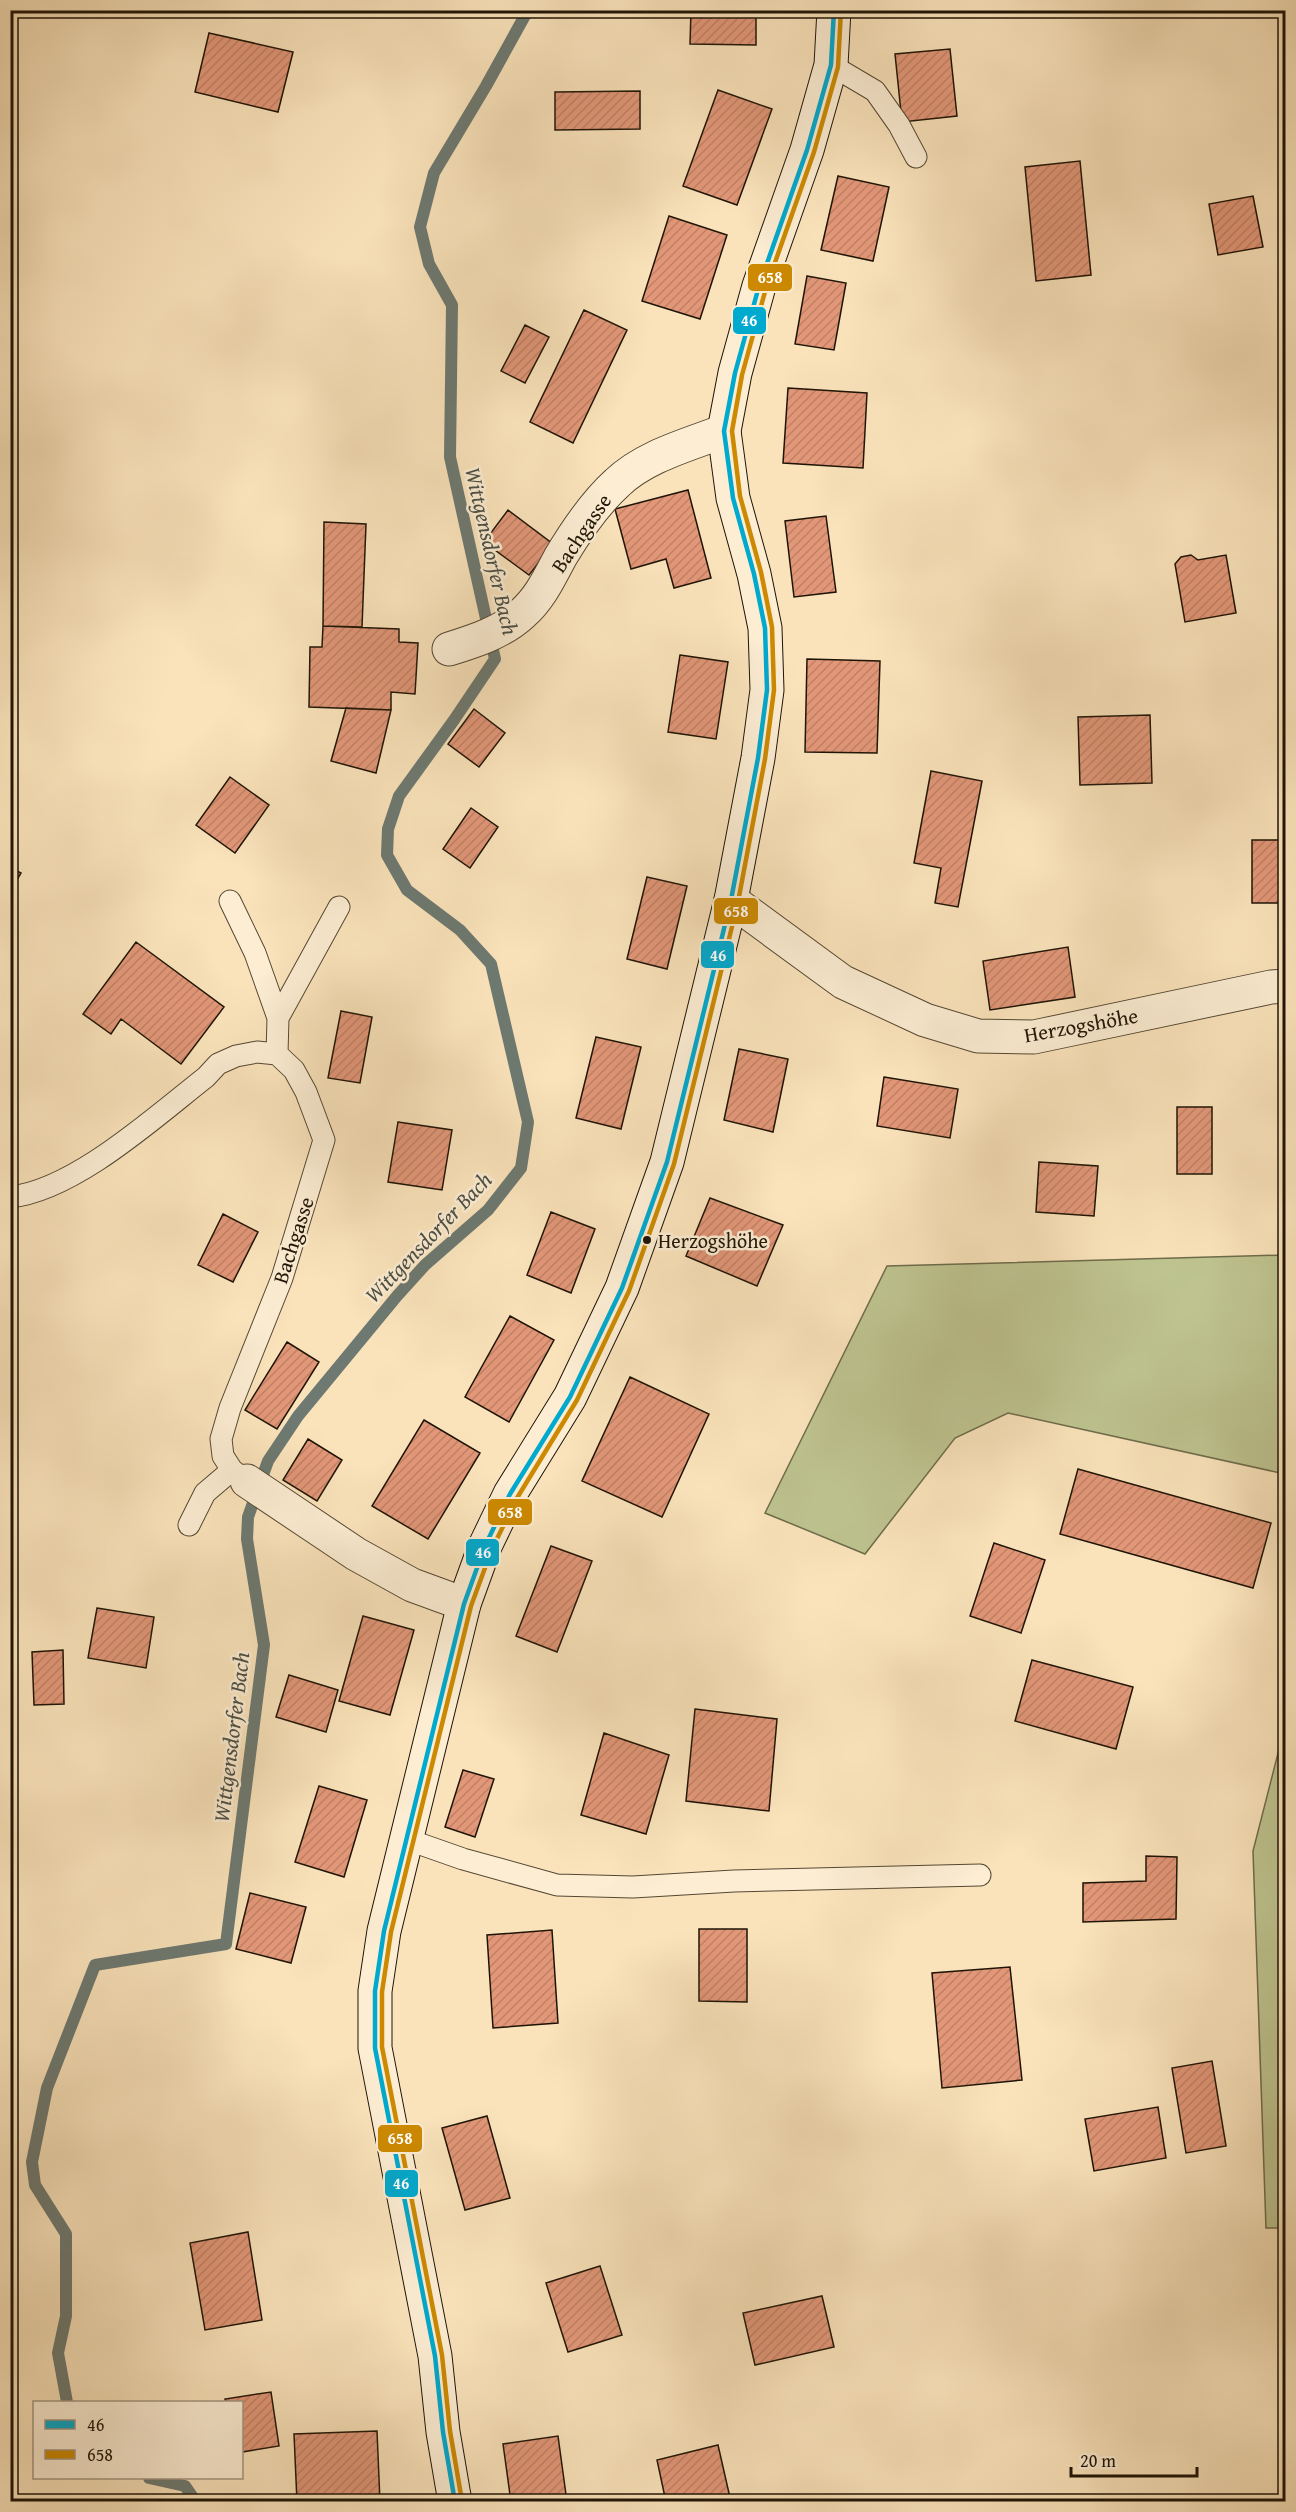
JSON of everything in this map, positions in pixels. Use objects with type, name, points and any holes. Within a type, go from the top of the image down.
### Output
[{"type":"street","points":[[455,2502],[443,2432],[435,2356],[375,2048],[375,1991],[381,1951],[464,1604],[485,1546],[510,1494],[570,1397],[622,1287],[667,1162],[731,900],[758,758],[767,690],[765,628],[754,574],[733,498],[724,431],[735,373],[759,286],[807,150],[831,65],[834,10]]},
{"type":"street","name":"Bachgasse","points":[[463,645],[506,626],[524,613],[545,588],[562,555],[587,517],[617,482],[654,458],[724,431]]},
{"type":"street","name":"Herzogshöhe","points":[[731,900],[843,982],[926,1020],[978,1036],[1034,1036],[1271,987],[1286,986]]},
{"type":"street","points":[[248,1481],[366,1559],[412,1585],[464,1604]]},
{"type":"lane","points":[[831,65],[875,91],[899,125],[916,157]]},
{"type":"lane","points":[[10,1197],[28,1196],[96,1162],[206,1077],[218,1064],[236,1056],[257,1052],[277,1054],[278,1018],[255,953],[230,901]]},
{"type":"lane","points":[[278,1018],[339,907]]},
{"type":"lane","name":"Bachgasse","points":[[248,1481],[223,1456],[221,1439],[230,1408],[282,1278],[324,1140],[306,1092],[294,1070],[277,1054]]},
{"type":"lane","points":[[189,1525],[205,1493],[248,1481]]},
{"type":"lane","points":[[406,1839],[463,1859],[557,1885],[633,1887],[734,1881],[980,1875]]},
{"type":"green space","points":[[1285,1255],[1285,1474],[1008,1413],[955,1438],[865,1554],[765,1513],[887,1266]]},
{"type":"green space","points":[[1285,1726],[1286,2228],[1266,2228],[1253,1851]]},
{"type":"building","points":[[691,10],[756,10],[756,45],[690,44]]},
{"type":"building","points":[[209,33],[293,52],[278,112],[195,92]]},
{"type":"building","points":[[950,49],[957,116],[902,122],[895,54]]},
{"type":"building","points":[[718,90],[772,109],[737,205],[683,186]]},
{"type":"building","points":[[640,91],[640,129],[555,130],[555,92]]},
{"type":"building","points":[[1080,161],[1091,275],[1036,281],[1025,167]]},
{"type":"building","points":[[838,176],[889,187],[873,261],[821,250]]},
{"type":"building","points":[[1253,196],[1263,247],[1218,255],[1209,204]]},
{"type":"building","points":[[669,216],[727,235],[700,319],[642,301]]},
{"type":"building","points":[[807,276],[846,283],[834,350],[795,344]]},
{"type":"building","points":[[584,310],[627,330],[573,443],[530,422]]},
{"type":"building","points":[[525,325],[549,337],[525,383],[501,371]]},
{"type":"building","points":[[788,388],[867,393],[863,468],[783,463]]},
{"type":"building","points":[[688,490],[711,578],[674,588],[666,559],[631,569],[615,509]]},
{"type":"building","points":[[508,510],[553,544],[529,575],[484,542]]},
{"type":"building","points":[[826,516],[836,592],[794,597],[785,521]]},
{"type":"building","points":[[324,522],[366,524],[362,627],[323,626]]},
{"type":"building","points":[[1191,555],[1198,560],[1226,555],[1236,613],[1185,622],[1175,564],[1181,557]]},
{"type":"building","points":[[323,626],[399,629],[399,642],[418,643],[415,694],[391,692],[391,710],[309,707],[310,647],[322,647]]},
{"type":"building","points":[[680,655],[728,662],[716,739],[668,732]]},
{"type":"building","points":[[807,659],[880,661],[877,753],[805,752]]},
{"type":"building","points":[[346,708],[391,710],[376,773],[331,761]]},
{"type":"building","points":[[474,709],[505,733],[479,767],[448,744]]},
{"type":"building","points":[[1150,715],[1152,783],[1080,785],[1078,717]]},
{"type":"building","points":[[931,771],[982,781],[958,907],[935,903],[941,868],[914,863]]},
{"type":"building","points":[[230,777],[269,805],[235,853],[196,825]]},
{"type":"building","points":[[471,808],[498,827],[470,868],[443,849]]},
{"type":"building","points":[[1252,840],[1286,840],[1286,903],[1252,903]]},
{"type":"building","points":[[10,867],[21,873],[10,892]]},
{"type":"building","points":[[647,877],[687,886],[667,969],[627,959]]},
{"type":"building","points":[[136,942],[224,1007],[181,1064],[121,1019],[111,1034],[83,1014]]},
{"type":"building","points":[[1068,947],[1075,997],[990,1010],[983,961]]},
{"type":"building","points":[[341,1011],[372,1017],[360,1083],[328,1078]]},
{"type":"building","points":[[596,1037],[641,1047],[621,1129],[576,1118]]},
{"type":"building","points":[[739,1049],[788,1059],[773,1132],[724,1120]]},
{"type":"building","points":[[884,1077],[958,1089],[950,1138],[877,1126]]},
{"type":"building","points":[[1177,1107],[1212,1107],[1212,1174],[1177,1174]]},
{"type":"building","points":[[398,1122],[452,1130],[442,1190],[388,1182]]},
{"type":"building","points":[[1039,1162],[1098,1166],[1094,1216],[1036,1212]]},
{"type":"building","points":[[710,1198],[783,1225],[757,1286],[686,1256]]},
{"type":"building","points":[[551,1212],[595,1229],[571,1293],[527,1275]]},
{"type":"building","points":[[223,1214],[258,1232],[233,1282],[198,1265]]},
{"type":"building","points":[[510,1316],[554,1340],[509,1422],[465,1397]]},
{"type":"building","points":[[287,1342],[319,1362],[277,1429],[245,1410]]},
{"type":"building","points":[[630,1377],[709,1414],[662,1517],[582,1481]]},
{"type":"building","points":[[424,1420],[480,1453],[428,1539],[372,1506]]},
{"type":"building","points":[[308,1439],[342,1460],[317,1501],[283,1480]]},
{"type":"building","points":[[1078,1469],[1271,1523],[1253,1588],[1060,1534]]},
{"type":"building","points":[[994,1543],[1045,1560],[1021,1633],[970,1616]]},
{"type":"building","points":[[551,1546],[592,1561],[557,1652],[516,1636]]},
{"type":"building","points":[[97,1608],[154,1617],[146,1668],[88,1658]]},
{"type":"building","points":[[363,1616],[414,1630],[390,1715],[339,1701]]},
{"type":"building","points":[[63,1650],[64,1704],[34,1705],[32,1652]]},
{"type":"building","points":[[1032,1660],[1133,1687],[1116,1749],[1015,1721]]},
{"type":"building","points":[[289,1675],[338,1690],[326,1732],[276,1717]]},
{"type":"building","points":[[695,1709],[777,1719],[769,1811],[686,1801]]},
{"type":"building","points":[[604,1733],[669,1755],[646,1834],[581,1815]]},
{"type":"building","points":[[463,1770],[494,1779],[475,1837],[445,1827]]},
{"type":"building","points":[[319,1786],[367,1800],[344,1877],[295,1862]]},
{"type":"building","points":[[1146,1856],[1177,1857],[1176,1919],[1083,1922],[1083,1883],[1146,1881]]},
{"type":"building","points":[[250,1893],[306,1907],[291,1963],[236,1949]]},
{"type":"building","points":[[699,1929],[747,1929],[747,2002],[699,2001]]},
{"type":"building","points":[[552,1930],[558,2023],[493,2028],[487,1935]]},
{"type":"building","points":[[1010,1967],[1022,2080],[942,2088],[932,1973]]},
{"type":"building","points":[[1212,2061],[1226,2146],[1186,2153],[1172,2068]]},
{"type":"building","points":[[1158,2107],[1166,2158],[1094,2171],[1085,2119]]},
{"type":"building","points":[[487,2116],[510,2198],[465,2210],[442,2128]]},
{"type":"building","points":[[248,2232],[262,2320],[205,2330],[190,2243]]},
{"type":"building","points":[[600,2266],[622,2335],[568,2352],[546,2283]]},
{"type":"building","points":[[822,2296],[834,2347],[755,2365],[743,2313]]},
{"type":"building","points":[[271,2392],[279,2446],[243,2452],[243,2401],[226,2401],[225,2399]]},
{"type":"building","points":[[377,2431],[380,2502],[297,2502],[294,2434]]},
{"type":"building","points":[[558,2436],[567,2502],[511,2502],[503,2444]]},
{"type":"building","points":[[718,2445],[731,2502],[666,2502],[657,2460]]},
{"type":"waterway","name":"Wittgensdorfer Bach","points":[[67,2401],[58,2353],[66,2316],[66,2234],[35,2185],[32,2162],[47,2088],[95,1965],[226,1944],[264,1645],[247,1539],[248,1517],[268,1461],[298,1416],[397,1296],[425,1265],[488,1210],[521,1168],[528,1122],[491,964],[460,930],[407,890],[387,855],[388,829],[399,796],[495,659],[450,457],[452,305],[429,264],[420,227],[434,173],[528,10]]},
{"type":"waterway","name":"Wittgensdorfer Bach","points":[[154,2479],[185,2486],[196,2502]]},
{"type":"transit line","name":"46","points":[[455,2502],[443,2432],[435,2356],[375,2048],[375,1991],[384,1931],[464,1604],[485,1546],[510,1494],[570,1397],[622,1288],[667,1162],[731,900],[758,758],[767,690],[765,628],[754,574],[733,498],[724,431],[735,373],[759,286],[807,150],[831,65],[834,10]]},
{"type":"transit line","name":"658","points":[[462,2501],[450,2431],[442,2355],[382,2047],[382,1992],[391,1932],[471,1606],[492,1549],[517,1498],[577,1400],[629,1291],[674,1164],[738,902],[765,759],[774,690],[772,627],[761,572],[740,496],[732,431],[742,375],[766,288],[814,152],[838,67],[841,10]]},
{"type":"place","name":"Herzogshöhe","points":[[647,1240]]}]
